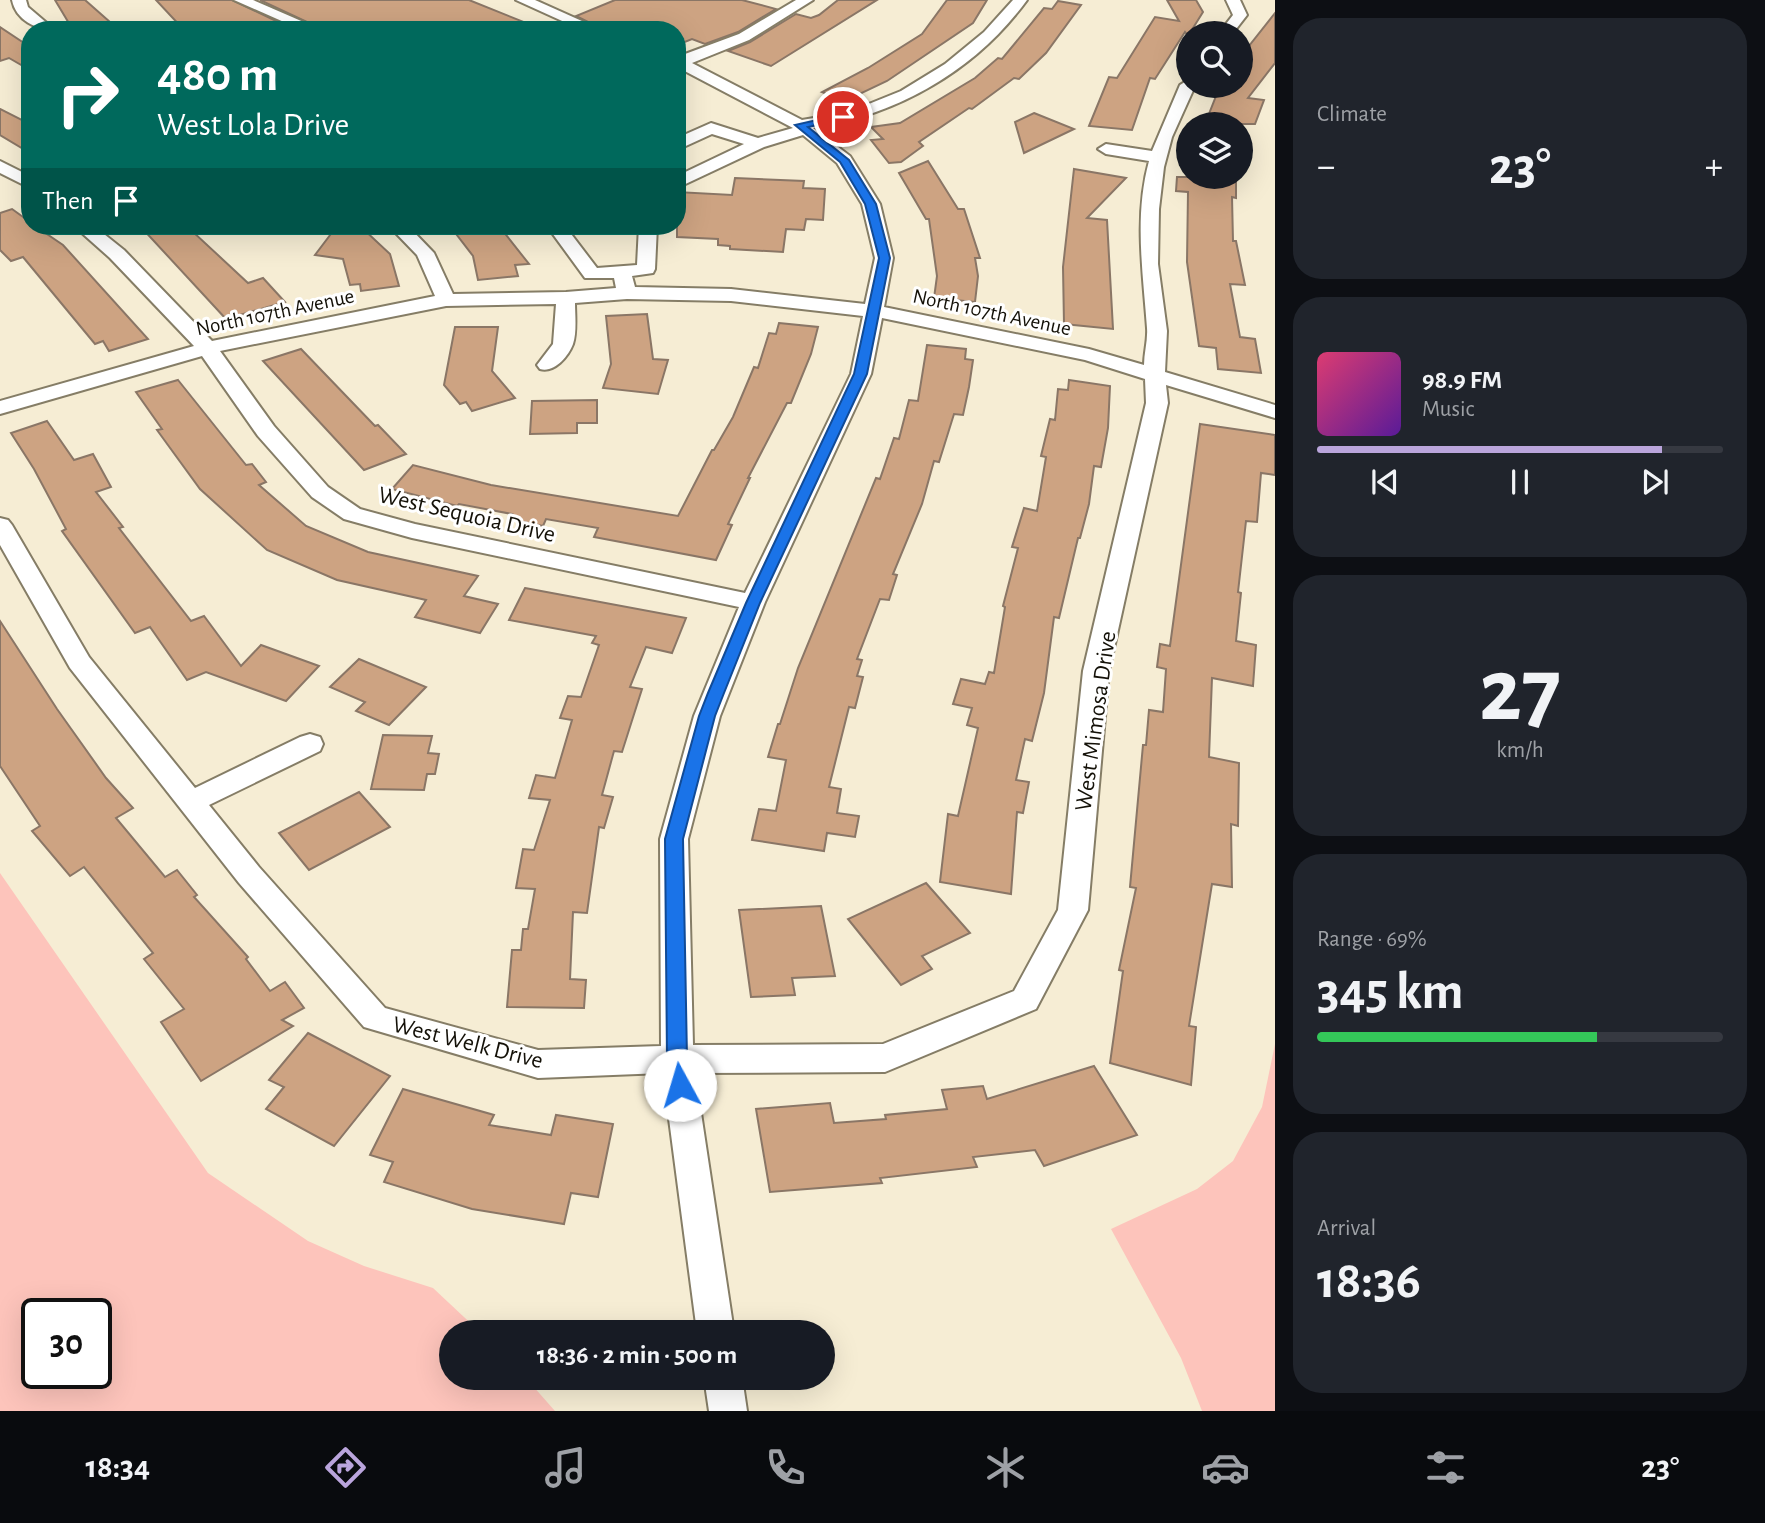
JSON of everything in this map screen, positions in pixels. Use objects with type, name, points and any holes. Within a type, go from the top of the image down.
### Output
[{"type":"street","points":[[19,0],[21,9],[36,21]]},
{"type":"street","points":[[241,0],[292,21]]},
{"type":"street","points":[[523,0],[573,21]]},
{"type":"street","points":[[686,59],[744,37],[806,0]]},
{"type":"street","points":[[686,179],[758,143],[803,127],[864,113],[905,94],[963,59],[1005,21],[1020,0]]},
{"type":"street","points":[[1233,0],[1240,15],[1235,21]]},
{"type":"street","points":[[548,11],[568,4]]},
{"type":"street","points":[[686,66],[803,127],[844,160],[871,204],[884,258],[861,374],[753,603],[707,716],[674,839],[677,1059],[714,1320]]},
{"type":"street","name":"West Mimosa Drive","points":[[677,1059],[885,1058],[1025,1000],[1073,910],[1097,671],[1154,423],[1158,388],[1155,375],[1157,331],[1149,236],[1151,193],[1158,157],[1182,98]]},
{"type":"street","points":[[686,140],[711,128],[758,143]]},
{"type":"street","points":[[1106,149],[1158,157]]},
{"type":"street","points":[[0,166],[21,178]]},
{"type":"street","name":"West Sequoia Drive","points":[[94,235],[117,254],[207,348],[266,431],[320,492],[352,514],[412,531],[753,603]]},
{"type":"street","points":[[407,235],[425,253],[446,300]]},
{"type":"street","points":[[563,235],[592,274],[646,269],[648,235]]},
{"type":"street","points":[[622,272],[627,293]]},
{"type":"street","name":"North 107th Avenue","points":[[0,408],[207,348],[446,300],[566,298],[627,293],[732,295],[874,311],[1089,355],[1275,412]]},
{"type":"street","points":[[547,365],[563,344],[566,298]]},
{"type":"street","name":"West Welk Drive","points":[[0,525],[79,662],[249,875],[375,1017],[538,1064],[677,1059]]},
{"type":"street","points":[[191,802],[310,744]]},
{"type":"street","points":[[725,1390],[728,1411]]},
{"type":"shaded area","points":[[0,873],[208,1173],[308,1241],[364,1266],[433,1288],[467,1320],[439,1320],[439,1390],[536,1390],[555,1411],[0,1411]]},
{"type":"shaded area","points":[[1275,1044],[1275,1411],[1202,1411],[1181,1358],[1111,1229],[1197,1189],[1233,1161],[1262,1107]]},
{"type":"building","points":[[55,0],[85,0],[109,21],[68,21]]},
{"type":"building","points":[[156,0],[232,0],[276,21],[176,21]]},
{"type":"building","points":[[260,0],[469,0],[521,21],[305,21]]},
{"type":"building","points":[[615,0],[742,0],[776,9],[738,32],[705,44],[692,39],[686,41],[686,21],[586,21],[576,16]]},
{"type":"building","points":[[838,0],[877,0],[771,66],[728,51],[750,42],[796,14],[811,18],[819,15]]},
{"type":"building","points":[[947,0],[987,0],[973,23],[887,81],[845,101],[822,92],[868,68],[922,34]]},
{"type":"building","points":[[1167,0],[1196,0],[1203,12],[1197,21],[1179,21]]},
{"type":"building","points":[[1058,1],[1081,5],[1046,53],[1019,79],[1014,78],[972,109],[969,108],[919,142],[923,146],[901,162],[889,163],[871,140],[883,139],[871,127],[900,123],[975,78],[998,58],[1002,59],[1044,8],[1052,9]]},
{"type":"building","points":[[1275,13],[1275,63],[1253,92],[1253,41]]},
{"type":"building","points":[[1155,17],[1179,21],[1176,21],[1176,46],[1155,79],[1150,78],[1132,130],[1089,126],[1109,77],[1117,78]]},
{"type":"building","points":[[0,27],[21,41],[21,65],[9,58],[0,61]]},
{"type":"building","points":[[1215,98],[1264,100],[1255,124],[1253,112],[1210,112]]},
{"type":"building","points":[[0,109],[21,120],[21,148],[0,135]]},
{"type":"building","points":[[1034,113],[1074,129],[1024,153],[1015,122]]},
{"type":"building","points":[[928,161],[958,209],[964,209],[980,258],[975,258],[978,276],[975,302],[934,298],[937,276],[929,219],[926,219],[899,173]]},
{"type":"building","points":[[1074,169],[1126,178],[1087,218],[1107,220],[1113,329],[1064,324],[1063,267]]},
{"type":"building","points":[[735,178],[804,181],[803,188],[825,189],[823,220],[806,219],[804,230],[786,229],[783,252],[730,249],[730,246],[718,245],[718,239],[677,237],[686,235],[686,192],[732,195]]},
{"type":"building","points":[[1236,189],[1236,198],[1232,197],[1233,241],[1236,241],[1245,285],[1230,284],[1240,337],[1255,339],[1261,373],[1218,369],[1216,348],[1199,346],[1187,262],[1188,192],[1176,191]]},
{"type":"building","points":[[12,209],[21,216],[21,235],[48,235],[63,245],[148,339],[109,351],[103,341],[95,344],[23,257],[11,261],[0,250],[0,213]]},
{"type":"building","points":[[148,235],[196,235],[248,283],[263,278],[285,302],[226,319]]},
{"type":"building","points":[[330,235],[370,235],[390,254],[399,286],[361,291],[360,284],[350,285],[343,259],[315,255]]},
{"type":"building","points":[[457,235],[506,235],[529,264],[515,265],[518,276],[478,280],[473,256]]},
{"type":"building","points":[[647,314],[653,359],[668,360],[658,394],[603,388],[611,364],[606,316]]},
{"type":"building","points":[[779,323],[818,327],[811,354],[791,403],[787,403],[748,478],[728,524],[732,525],[716,560],[594,537],[598,528],[546,519],[543,526],[509,519],[512,514],[459,504],[457,506],[392,489],[413,465],[491,485],[678,516],[712,450],[733,417],[754,367],[758,368],[769,333],[776,334]]},
{"type":"building","points":[[455,327],[498,327],[492,371],[515,398],[472,411],[466,402],[460,404],[444,385]]},
{"type":"building","points":[[927,345],[966,349],[965,359],[973,360],[963,415],[954,414],[939,462],[934,461],[922,504],[893,574],[897,575],[889,600],[880,599],[857,659],[862,660],[857,676],[863,677],[855,708],[849,707],[829,787],[841,789],[837,813],[859,816],[855,837],[827,833],[824,851],[752,840],[759,809],[776,811],[786,760],[768,757],[778,724],[798,668],[876,478],[880,479],[894,438],[899,439],[909,400],[918,401]]},
{"type":"building","points":[[301,349],[375,426],[378,425],[406,454],[364,470],[263,361]]},
{"type":"building","points":[[178,380],[246,465],[252,464],[266,482],[259,485],[306,526],[368,552],[478,576],[464,596],[498,604],[480,633],[415,617],[426,600],[337,580],[267,550],[200,489],[157,430],[162,429],[136,392]]},
{"type":"building","points":[[1069,380],[1110,386],[1108,428],[1101,467],[1094,466],[1089,504],[1059,618],[1054,617],[1044,693],[1032,741],[1025,739],[1016,780],[1029,782],[1023,813],[1017,812],[1011,894],[940,882],[948,814],[958,816],[978,728],[967,725],[972,708],[953,704],[961,679],[985,684],[989,672],[994,673],[1005,607],[1003,606],[1018,548],[1012,547],[1024,508],[1037,511],[1046,457],[1041,456],[1050,419],[1055,420],[1058,389],[1068,390]]},
{"type":"building","points":[[597,400],[597,423],[577,423],[577,433],[530,434],[532,401]]},
{"type":"building","points":[[47,421],[74,460],[93,454],[111,487],[96,492],[123,527],[119,528],[191,621],[204,616],[241,666],[261,645],[319,666],[286,701],[206,672],[187,680],[150,627],[135,633],[62,531],[66,529],[11,433]]},
{"type":"building","points":[[1200,424],[1275,435],[1275,475],[1261,473],[1257,522],[1246,521],[1238,592],[1241,593],[1236,641],[1256,645],[1253,686],[1212,678],[1209,757],[1239,763],[1238,826],[1231,824],[1232,887],[1212,884],[1189,1026],[1196,1027],[1191,1085],[1110,1063],[1123,971],[1119,970],[1136,888],[1130,887],[1143,745],[1146,745],[1149,710],[1163,712],[1166,669],[1157,667],[1160,644],[1170,646]]},
{"type":"building","points":[[525,588],[686,618],[672,653],[646,647],[630,687],[642,689],[622,752],[614,751],[602,795],[613,797],[604,828],[599,827],[587,913],[573,912],[570,979],[586,980],[584,1008],[507,1007],[512,950],[521,950],[523,929],[528,929],[535,889],[516,888],[523,849],[534,850],[550,800],[529,798],[536,775],[555,778],[572,720],[560,718],[568,696],[581,697],[599,645],[592,643],[596,636],[509,620]]},
{"type":"building","points":[[0,621],[106,778],[133,808],[116,818],[165,877],[177,870],[197,895],[194,897],[248,957],[246,959],[270,991],[285,982],[304,1008],[282,1020],[293,1026],[201,1081],[161,1022],[184,1009],[144,959],[153,953],[84,867],[70,876],[32,831],[40,826],[0,766]]},
{"type":"building","points":[[359,659],[426,687],[389,725],[356,711],[365,702],[330,687]]},
{"type":"building","points":[[383,735],[432,736],[428,753],[439,754],[435,774],[427,774],[424,790],[371,789]]},
{"type":"building","points":[[359,792],[390,827],[309,870],[279,833]]},
{"type":"building","points":[[926,883],[970,933],[922,956],[932,969],[901,985],[848,919]]},
{"type":"building","points":[[821,906],[835,976],[792,978],[795,995],[751,997],[739,910]]},
{"type":"building","points":[[308,1033],[390,1076],[334,1146],[266,1109],[284,1087],[269,1080]]},
{"type":"building","points":[[1094,1066],[1137,1135],[1044,1166],[1035,1150],[973,1157],[977,1167],[880,1178],[882,1183],[770,1192],[756,1109],[830,1103],[834,1123],[886,1119],[885,1115],[947,1109],[942,1090],[983,1086],[987,1099]]},
{"type":"building","points":[[403,1089],[494,1115],[489,1125],[551,1135],[556,1115],[613,1124],[598,1197],[571,1193],[564,1224],[472,1209],[384,1182],[393,1162],[370,1155]]},
{"type":"route","points":[[680,1085],[677,1059],[674,839],[707,716],[716,693],[753,603],[861,374],[884,258],[871,204],[844,160],[800,125],[843,117]]}]
